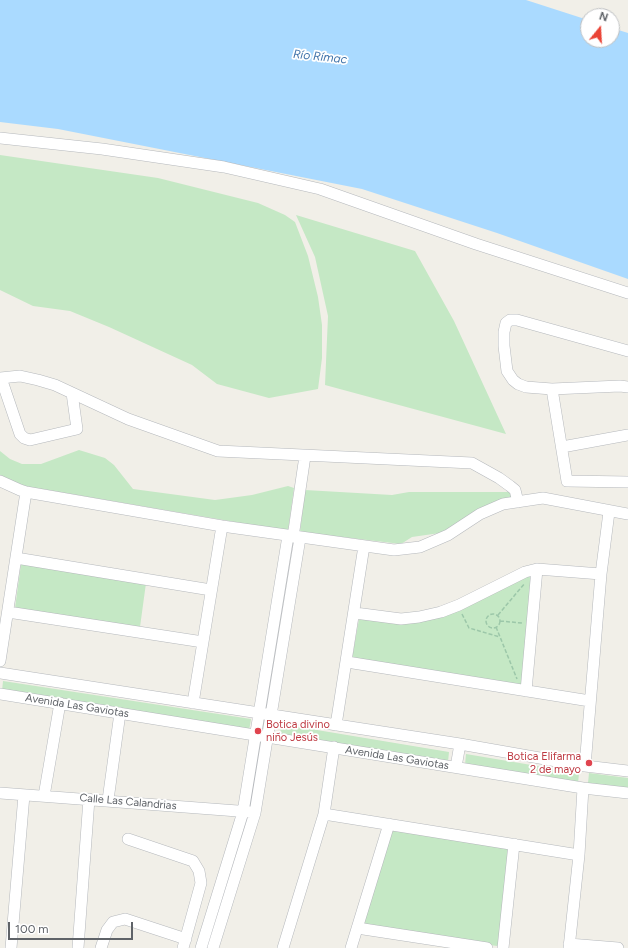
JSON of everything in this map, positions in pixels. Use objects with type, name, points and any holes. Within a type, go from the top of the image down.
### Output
[{"type":"street","points":[[0,138],[102,149],[224,166],[320,189],[476,244],[628,293]]},
{"type":"street","points":[[628,351],[517,320],[510,320],[506,323],[504,332],[507,371],[513,380],[518,384],[526,387],[552,389],[620,386],[628,387]]},
{"type":"street","points":[[72,393],[77,430],[30,440],[24,438],[20,434],[0,378],[20,376],[55,385],[72,393],[128,420],[218,451],[472,463],[499,478],[515,490],[518,502]]},
{"type":"street","points":[[552,389],[567,481],[628,482]]},
{"type":"street","points":[[562,447],[628,435]]},
{"type":"street","points":[[213,948],[256,812],[271,716],[305,456]]},
{"type":"street","points":[[0,481],[26,492],[222,526],[394,550],[420,547],[448,535],[480,514],[503,504],[544,498],[608,512],[628,514]]},
{"type":"street","points":[[0,661],[26,492]]},
{"type":"street","points":[[585,766],[600,574],[608,512]]},
{"type":"street","points":[[193,703],[222,526]]},
{"type":"street","points":[[201,948],[244,812],[256,735],[294,537]]},
{"type":"street","points":[[336,725],[355,613],[364,546]]},
{"type":"street","points":[[16,558],[211,590]]},
{"type":"street","points":[[355,613],[400,620],[441,612],[459,605],[525,572],[537,569],[600,574]]},
{"type":"street","points":[[523,688],[537,569]]},
{"type":"street","points":[[8,612],[203,642]]},
{"type":"street","points":[[347,662],[523,688],[590,701]]},
{"type":"street","name":"Avenida Las Gaviotas","points":[[0,673],[460,744],[585,766],[628,771]]},
{"type":"street","name":"Avenida Las Gaviotas","points":[[0,694],[583,788],[628,793]]},
{"type":"street","points":[[44,796],[60,703]]},
{"type":"street","points":[[108,800],[120,713]]},
{"type":"street","points":[[456,767],[460,744]]},
{"type":"street","points":[[283,948],[324,814],[334,747]]},
{"type":"street","points":[[583,788],[579,855],[569,946],[618,948]]},
{"type":"street","name":"Calle Las Calandrias","points":[[0,793],[256,812]]},
{"type":"street","points":[[11,948],[24,795]]},
{"type":"street","points":[[78,948],[89,799]]},
{"type":"street","points":[[324,814],[579,855]]},
{"type":"street","points":[[351,948],[389,824]]},
{"type":"street","points":[[101,948],[107,930],[113,922],[125,920],[185,944],[201,883],[199,871],[193,861],[128,839]]},
{"type":"street","points":[[503,948],[514,844]]},
{"type":"street","points":[[357,928],[487,948]]},
{"type":"path","points":[[498,615],[528,580]]},
{"type":"path","points":[[460,611],[469,628],[500,637]]},
{"type":"path","points":[[496,627],[491,627],[486,621],[490,614],[498,615]]},
{"type":"path","points":[[498,615],[500,621]]},
{"type":"path","points":[[500,621],[526,623]]},
{"type":"path","points":[[496,627],[500,621]]},
{"type":"path","points":[[496,627],[523,688]]},
{"type":"green space","points":[[0,155],[158,178],[258,203],[285,215],[295,222],[308,256],[318,297],[322,325],[322,358],[318,389],[269,398],[217,384],[192,365],[109,327],[70,311],[33,306],[0,290]]},
{"type":"green space","points":[[296,215],[415,251],[454,321],[506,434],[325,385],[328,316],[315,257]]},
{"type":"green space","points":[[79,450],[105,458],[114,465],[133,489],[215,500],[252,495],[288,486],[294,488],[288,531],[24,486],[0,475],[0,451],[10,459],[22,464],[41,464]]},
{"type":"green space","points":[[305,490],[392,495],[409,492],[511,492],[513,500],[478,512],[440,533],[412,537],[401,544],[300,532]]},
{"type":"green space","points":[[21,564],[146,583],[140,627],[15,608]]},
{"type":"green space","points":[[522,577],[530,577],[533,581],[523,685],[352,658],[359,619],[413,622]]},
{"type":"green space","points":[[3,681],[251,719],[249,731],[2,691]]},
{"type":"green space","points":[[281,724],[449,752],[448,762],[280,736]]},
{"type":"green space","points":[[466,754],[579,773],[578,784],[465,765]]},
{"type":"green space","points":[[589,773],[628,778],[628,788],[588,783]]},
{"type":"green space","points":[[394,829],[507,845],[510,850],[501,944],[497,946],[364,926],[362,923],[390,832]]},
{"type":"water","name":"Río Rímac","points":[[0,0],[526,0],[580,17],[580,48],[620,48],[620,30],[628,33],[628,279],[497,233],[362,189],[58,129],[0,122]]},
{"type":"place","name":"Botica divino niño Jesús","points":[[258,731]]},
{"type":"place","name":"Botica Elifarma 2 de mayo","points":[[589,763]]}]
